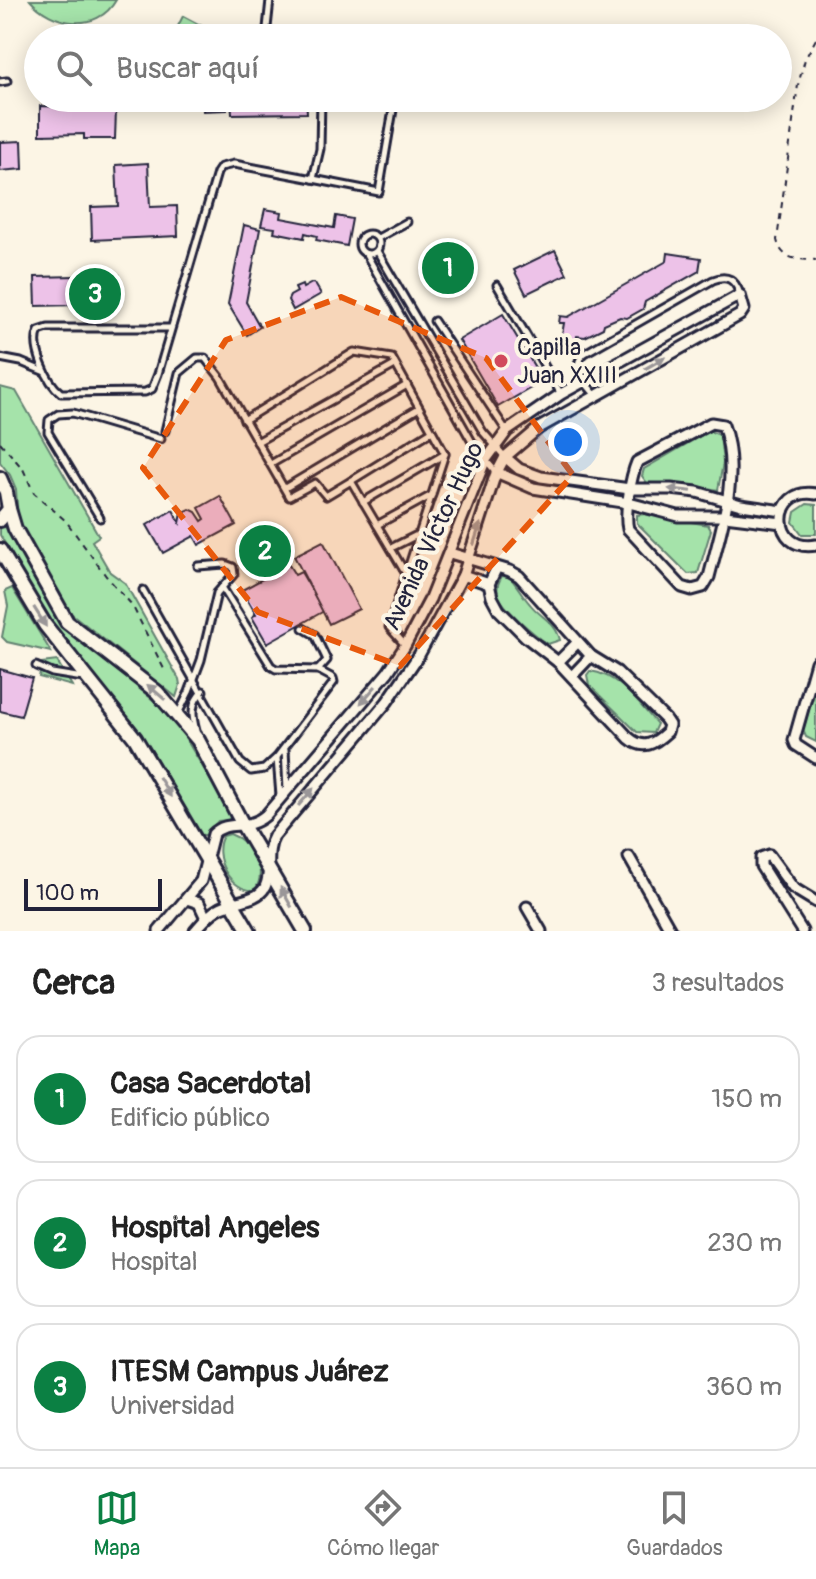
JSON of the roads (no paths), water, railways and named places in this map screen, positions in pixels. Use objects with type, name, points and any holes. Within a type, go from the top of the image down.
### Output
[{"type":"main road","points":[[0,478],[6,492],[4,515],[67,622],[157,692],[178,714],[198,740],[305,931]]},
{"type":"main road","points":[[0,550],[45,625],[135,738],[249,931]]},
{"type":"street","name":"Avenida Víctor Hugo","points":[[244,827],[258,821],[283,795],[388,672],[405,646],[450,553],[485,461],[507,431],[561,394],[740,295],[744,309],[740,315],[539,428],[505,457],[496,472],[463,575],[403,682],[282,826],[270,842],[267,862]]},
{"type":"street","points":[[580,384],[586,403]]},
{"type":"street","points":[[530,413],[539,428]]},
{"type":"street","points":[[711,423],[723,425],[730,454],[727,501],[709,577],[703,587],[692,590],[682,587],[628,529],[630,489],[637,462],[711,423]]},
{"type":"street","points":[[505,457],[527,473],[630,489],[697,492],[783,511]]},
{"type":"street","points":[[496,472],[515,482],[551,492],[629,503],[678,516],[725,516],[782,523]]},
{"type":"street","points":[[551,492],[554,478]]},
{"type":"street","points":[[816,494],[801,494],[793,498],[783,511],[782,523],[784,531],[795,543],[816,545]]},
{"type":"street","points":[[450,553],[519,576],[591,656],[617,672],[665,719],[669,725],[667,732],[648,745],[635,742],[558,662],[526,637],[499,610],[489,584],[496,569]]},
{"type":"street","points":[[463,575],[489,584]]},
{"type":"street","points":[[558,662],[578,642]]},
{"type":"street","points":[[572,676],[591,656]]},
{"type":"street","points":[[816,662],[794,740],[796,745],[816,758]]},
{"type":"street","points":[[388,672],[403,682]]},
{"type":"street","points":[[159,931],[204,874],[211,840],[217,829],[225,826],[244,827]]},
{"type":"street","points":[[802,931],[761,866],[760,860],[764,855],[771,857],[793,888],[816,902]]},
{"type":"street","points":[[629,857],[671,931]]},
{"type":"street","points":[[195,931],[222,906],[252,897],[263,890],[267,879],[267,862]]},
{"type":"street","points":[[781,897],[793,888]]},
{"type":"street","points":[[187,899],[199,903],[206,918]]},
{"type":"street","points":[[527,907],[541,931]]},
{"type":"lane","points":[[267,24],[270,0]]},
{"type":"lane","points":[[313,179],[320,149],[321,112]]},
{"type":"lane","points":[[171,328],[42,329],[36,339],[54,388],[65,394],[149,391],[154,387],[221,167],[234,164],[379,192],[393,112]]},
{"type":"lane","points":[[378,238],[407,222]]},
{"type":"lane","points":[[366,254],[377,251],[380,245],[378,238],[368,233],[361,236],[359,247],[366,254],[462,424],[485,461],[496,472]]},
{"type":"lane","points":[[377,251],[473,416],[505,457]]},
{"type":"lane","points":[[597,397],[580,384],[577,365],[585,353],[713,280],[734,281],[740,295]]},
{"type":"lane","points":[[497,285],[561,394]]},
{"type":"lane","points":[[434,321],[507,431]]},
{"type":"lane","points":[[421,349],[431,343]]},
{"type":"lane","points":[[244,420],[354,352],[392,358],[445,454],[389,627],[405,646]]},
{"type":"lane","points":[[0,358],[46,372]]},
{"type":"lane","points":[[165,431],[182,369],[197,358],[209,361],[289,497],[315,483],[326,496],[432,431]]},
{"type":"lane","points":[[257,442],[395,365]]},
{"type":"lane","points":[[271,464],[407,385]]},
{"type":"lane","points":[[285,488],[419,408]]},
{"type":"lane","points":[[100,518],[48,432],[49,420],[58,414],[73,413],[161,439]]},
{"type":"lane","points":[[462,424],[473,416]]},
{"type":"lane","points":[[363,502],[445,454]]},
{"type":"lane","points":[[351,481],[406,574]]},
{"type":"lane","points":[[377,525],[432,495]]},
{"type":"lane","points":[[391,548],[419,534]]},
{"type":"lane","points":[[178,714],[201,660],[217,593],[234,574],[233,567],[225,564],[198,566]]},
{"type":"lane","points":[[143,590],[203,691],[228,743],[246,769],[260,771],[285,747],[332,686],[333,678],[318,670],[276,669],[271,666],[222,587]]},
{"type":"lane","points":[[303,628],[315,635],[327,660],[318,670]]},
{"type":"lane","points":[[36,666],[52,673],[88,678]]},
{"type":"lane","points":[[198,740],[193,707],[203,691]]},
{"type":"lane","points":[[283,795],[285,747]]},
{"type":"lane","points":[[277,757],[283,795]]},
{"type":"place","name":"Casa Sacerdotal","points":[[448,268]]},
{"type":"place","name":"ITESM Campus Juárez","points":[[95,294]]},
{"type":"place","name":"Capilla Juan XXIII","points":[[501,361]]},
{"type":"place","name":"Hospital Angeles","points":[[265,551]]}]
